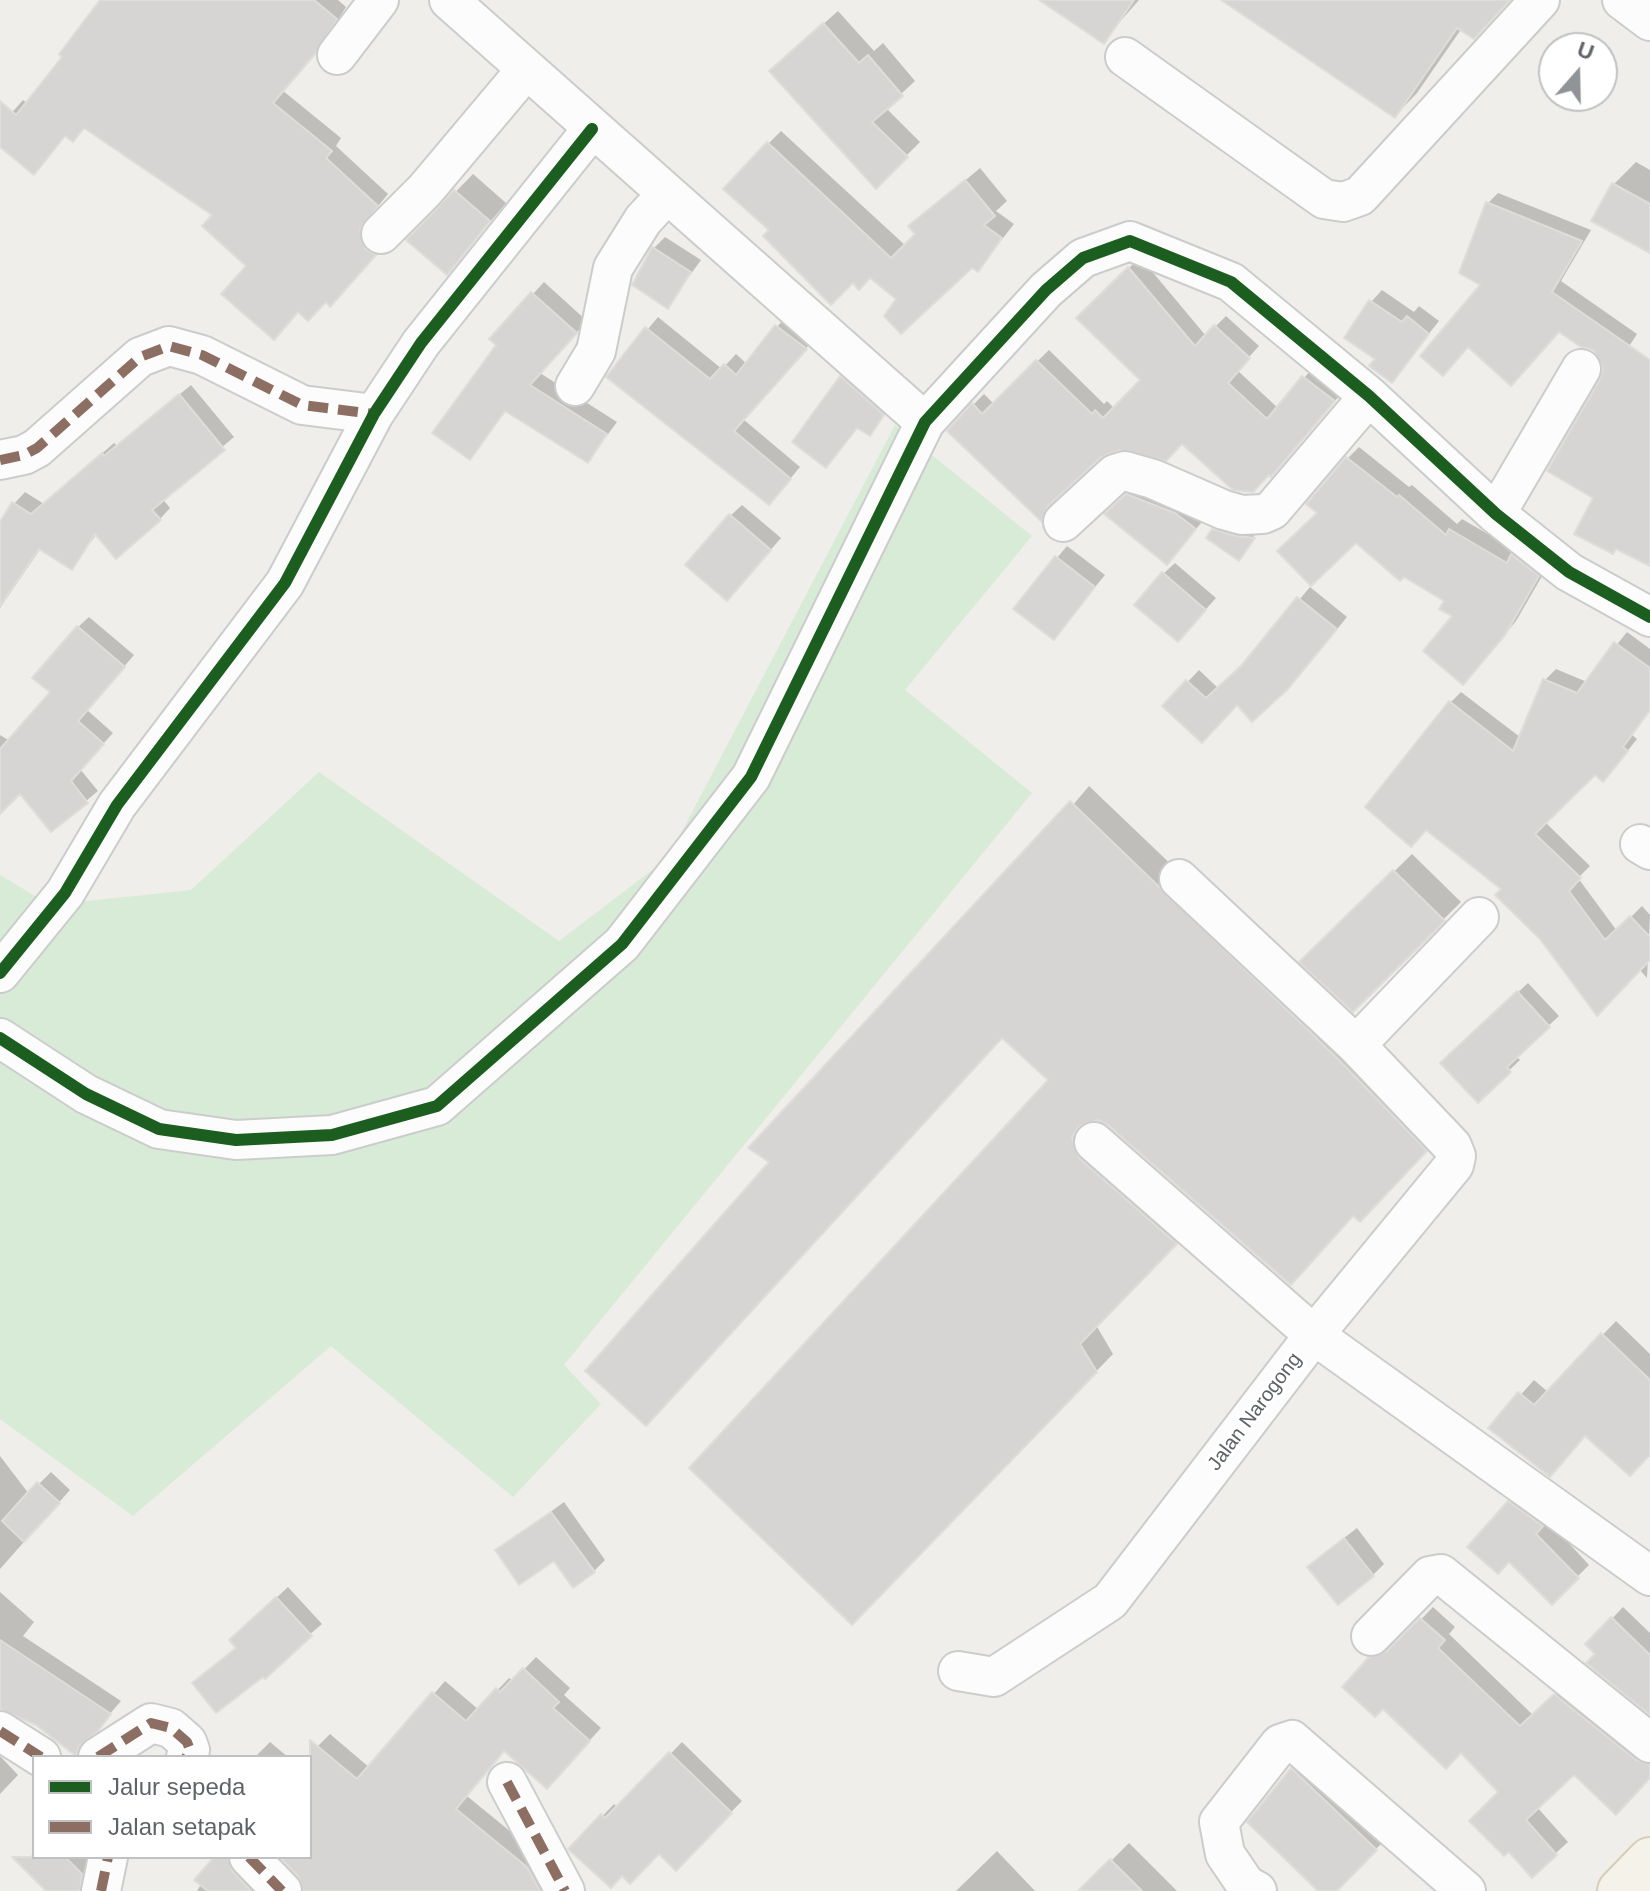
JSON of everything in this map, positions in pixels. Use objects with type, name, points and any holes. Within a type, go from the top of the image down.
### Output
[{"type":"main road","points":[[1620,1891],[1650,1860]]},
{"type":"street","points":[[337,55],[379,0]]},
{"type":"street","points":[[449,0],[525,71],[925,422]]},
{"type":"street","points":[[1125,57],[1324,199],[1343,202],[1360,196],[1540,0]]},
{"type":"street","points":[[1622,0],[1650,21]]},
{"type":"street","points":[[381,234],[425,190],[525,71]]},
{"type":"street","points":[[0,973],[65,893],[117,805],[285,583],[374,414],[421,343],[592,129]]},
{"type":"street","points":[[575,386],[596,351],[613,268],[643,220],[667,194]]},
{"type":"street","points":[[0,1038],[86,1094],[159,1129],[236,1140],[332,1135],[437,1106],[622,944],[751,777],[925,422],[1046,290],[1083,258],[1130,241],[1231,282],[1369,396],[1496,514],[1569,572],[1650,617]]},
{"type":"street","points":[[0,460],[24,455],[37,448],[140,357],[169,346],[202,355],[302,405],[374,414]]},
{"type":"street","points":[[1496,514],[1581,369]]},
{"type":"street","points":[[1063,522],[1115,474],[1125,471],[1153,479],[1224,510],[1242,515],[1263,514],[1272,510],[1369,396]]},
{"type":"street","points":[[1094,1142],[1314,1335],[1454,1165],[1456,1156],[1452,1146],[1356,1045],[1179,879]]},
{"type":"street","points":[[1356,1045],[1479,917]]},
{"type":"street","name":"Jalan Narogong","points":[[958,1671],[994,1677],[1110,1601],[1314,1335],[1650,1576]]},
{"type":"street","points":[[1371,1636],[1430,1576],[1441,1574],[1650,1743]]},
{"type":"street","points":[[101,1755],[151,1723],[171,1728],[187,1742],[190,1750],[187,1755]]},
{"type":"street","points":[[0,1731],[38,1755]]},
{"type":"street","points":[[1257,1891],[1246,1885],[1225,1854],[1219,1822],[1280,1744],[1292,1740],[1466,1891]]},
{"type":"street","points":[[507,1782],[565,1891]]},
{"type":"street","points":[[101,1891],[108,1859]]},
{"type":"street","points":[[251,1859],[282,1891]]},
{"type":"green space","points":[[895,425],[1032,536],[905,690],[1032,793],[564,1365],[601,1404],[513,1497],[331,1346],[133,1516],[0,1419],[0,875],[50,905],[191,890],[319,772],[559,941],[668,858]]},
{"type":"building","points":[[100,0],[314,0],[337,19],[315,54],[273,103],[332,151],[326,158],[378,206],[360,229],[365,249],[376,255],[330,307],[326,302],[308,321],[298,312],[274,340],[221,294],[246,266],[202,226],[212,215],[84,128],[73,142],[65,136],[34,175],[0,147],[0,101],[16,115],[62,57],[59,54]]},
{"type":"building","points":[[1039,0],[1134,0],[1104,44]]},
{"type":"building","points":[[1221,0],[1510,0],[1474,39],[1457,28],[1395,118]]},
{"type":"building","points":[[823,23],[859,63],[868,55],[903,96],[872,122],[908,157],[876,189],[769,71]]},
{"type":"building","points":[[767,142],[891,258],[915,234],[908,226],[965,180],[995,216],[984,225],[1002,238],[978,272],[972,268],[901,334],[884,316],[896,299],[870,278],[859,290],[853,283],[831,305],[763,236],[769,230],[723,189]]},
{"type":"building","points":[[1612,183],[1650,204],[1650,253],[1591,221]]},
{"type":"building","points":[[454,190],[490,221],[447,275],[406,240]]},
{"type":"building","points":[[1486,202],[1582,241],[1552,292],[1650,360],[1650,566],[1616,549],[1613,554],[1574,534],[1593,498],[1547,471],[1600,379],[1603,368],[1593,350],[1581,347],[1559,332],[1511,386],[1468,347],[1443,376],[1420,356],[1480,285],[1459,273]]},
{"type":"building","points":[[652,247],[691,272],[668,309],[632,285]]},
{"type":"building","points":[[1128,267],[1195,346],[1214,325],[1250,358],[1228,383],[1267,419],[1302,376],[1335,401],[1271,477],[1269,475],[1253,492],[1233,490],[1182,444],[1166,461],[1120,450],[1100,458],[1048,506],[1042,522],[947,431],[972,403],[982,414],[1036,360],[1092,414],[1095,410],[1103,418],[1140,380],[1076,318]]},
{"type":"building","points":[[531,292],[577,333],[530,385],[607,434],[588,463],[505,411],[470,460],[432,433],[496,345],[489,339]]},
{"type":"building","points":[[1369,300],[1402,322],[1407,316],[1429,334],[1392,383],[1369,366],[1375,359],[1344,338]]},
{"type":"building","points":[[775,325],[807,349],[734,431],[791,479],[769,505],[606,377],[645,327],[710,379],[724,364],[736,375]]},
{"type":"building","points":[[840,376],[884,415],[870,436],[857,428],[826,468],[792,442]]},
{"type":"building","points":[[179,394],[225,450],[152,510],[161,520],[116,559],[95,534],[72,570],[39,549],[0,606],[0,522],[12,502],[31,514],[102,453],[104,456]]},
{"type":"building","points":[[1346,457],[1397,497],[1399,495],[1446,535],[1449,529],[1507,563],[1511,554],[1539,576],[1505,635],[1463,685],[1423,651],[1452,616],[1439,609],[1444,601],[1404,577],[1400,581],[1356,543],[1311,586],[1277,551],[1317,513],[1306,504]]},
{"type":"building","points":[[1126,494],[1175,513],[1196,529],[1167,565],[1104,514]]},
{"type":"building","points":[[729,514],[771,550],[727,601],[685,565]]},
{"type":"building","points":[[1212,529],[1255,538],[1239,561],[1206,538]]},
{"type":"building","points":[[1055,556],[1095,587],[1054,640],[1013,609]]},
{"type":"building","points":[[1162,572],[1206,610],[1178,642],[1134,605]]},
{"type":"building","points":[[1297,597],[1337,629],[1287,690],[1252,722],[1237,705],[1202,743],[1162,706],[1186,680],[1206,698],[1241,666]]},
{"type":"building","points":[[77,626],[125,667],[78,721],[104,744],[71,781],[88,803],[51,832],[20,794],[0,814],[0,749],[50,692],[32,678]]},
{"type":"building","points":[[1614,642],[1650,668],[1650,710],[1623,747],[1628,751],[1603,782],[1595,775],[1535,834],[1581,878],[1569,891],[1605,940],[1630,916],[1650,937],[1650,960],[1597,1016],[1540,939],[1495,895],[1501,889],[1426,830],[1411,847],[1365,807],[1449,701],[1513,751],[1543,679],[1577,693]]},
{"type":"building","points":[[1070,801],[1340,1061],[1427,1151],[1360,1222],[1353,1216],[1291,1285],[1108,1125],[1098,1120],[1078,1127],[1072,1138],[1079,1158],[1177,1244],[1080,1344],[1097,1372],[852,1625],[689,1468],[1048,1080],[1002,1038],[646,1426],[585,1371],[769,1162],[748,1148]]},
{"type":"building","points":[[1393,870],[1445,921],[1353,1012],[1299,962]]},
{"type":"building","points":[[1517,991],[1550,1027],[1507,1067],[1511,1072],[1478,1103],[1440,1063]]},
{"type":"building","points":[[1601,1333],[1650,1380],[1650,1455],[1630,1476],[1585,1436],[1550,1477],[1488,1428],[1518,1392],[1534,1405]]},
{"type":"building","points":[[37,1482],[60,1503],[24,1542],[2,1521]]},
{"type":"building","points":[[1508,1501],[1543,1526],[1536,1534],[1579,1578],[1552,1605],[1509,1562],[1498,1574],[1467,1547]]},
{"type":"building","points":[[551,1512],[595,1572],[573,1588],[554,1561],[519,1585],[495,1550]]},
{"type":"building","points":[[1344,1538],[1374,1576],[1338,1605],[1307,1567]]},
{"type":"building","points":[[276,1597],[312,1636],[265,1679],[263,1677],[216,1713],[192,1683],[236,1648],[229,1640]]},
{"type":"building","points":[[1611,1617],[1650,1655],[1650,1715],[1586,1663],[1595,1654],[1585,1644]]},
{"type":"building","points":[[1420,1618],[1445,1640],[1438,1648],[1520,1726],[1554,1694],[1636,1760],[1650,1764],[1650,1778],[1616,1815],[1574,1775],[1526,1820],[1557,1855],[1532,1878],[1509,1852],[1504,1856],[1469,1821],[1498,1792],[1461,1753],[1446,1769],[1383,1709],[1375,1717],[1342,1687],[1369,1657],[1387,1651]]},
{"type":"building","points":[[0,1640],[111,1714],[98,1731],[79,1746],[75,1755],[36,1725],[0,1709]]},
{"type":"building","points":[[523,1668],[559,1702],[553,1708],[590,1741],[547,1789],[504,1751],[456,1809],[527,1867],[540,1891],[303,1891],[298,1876],[282,1859],[312,1859],[310,1740],[357,1779],[432,1692],[466,1721],[496,1688],[500,1692]]},
{"type":"building","points":[[669,1752],[732,1813],[676,1871],[659,1854],[630,1884],[622,1876],[611,1888],[568,1849],[601,1814],[605,1818]]},
{"type":"building","points":[[1291,1768],[1377,1850],[1337,1891],[1318,1891],[1247,1822]]},
{"type":"building","points":[[12,1857],[67,1859],[82,1874],[80,1891],[46,1891]]},
{"type":"building","points":[[212,1859],[229,1859],[233,1872],[251,1891],[208,1891],[194,1880]]},
{"type":"building","points":[[1110,1859],[1142,1891],[1078,1891]]},
{"type":"marked path","points":[[0,460],[24,455],[37,448],[140,357],[169,346],[202,355],[302,405],[374,414]]},
{"type":"marked path","points":[[101,1755],[151,1723],[171,1728],[187,1742],[190,1750],[187,1755]]},
{"type":"marked path","points":[[0,1731],[38,1755]]},
{"type":"marked path","points":[[507,1782],[565,1891]]},
{"type":"marked path","points":[[101,1891],[108,1859]]},
{"type":"marked path","points":[[251,1859],[282,1891]]},
{"type":"cycle path","points":[[0,973],[65,893],[117,805],[285,583],[374,414],[421,343],[592,129]]},
{"type":"cycle path","points":[[0,1038],[86,1094],[159,1129],[236,1140],[332,1135],[437,1106],[622,944],[751,777],[925,422],[1046,290],[1083,258],[1130,241],[1231,282],[1369,396],[1496,514],[1569,572],[1650,617]]}]
